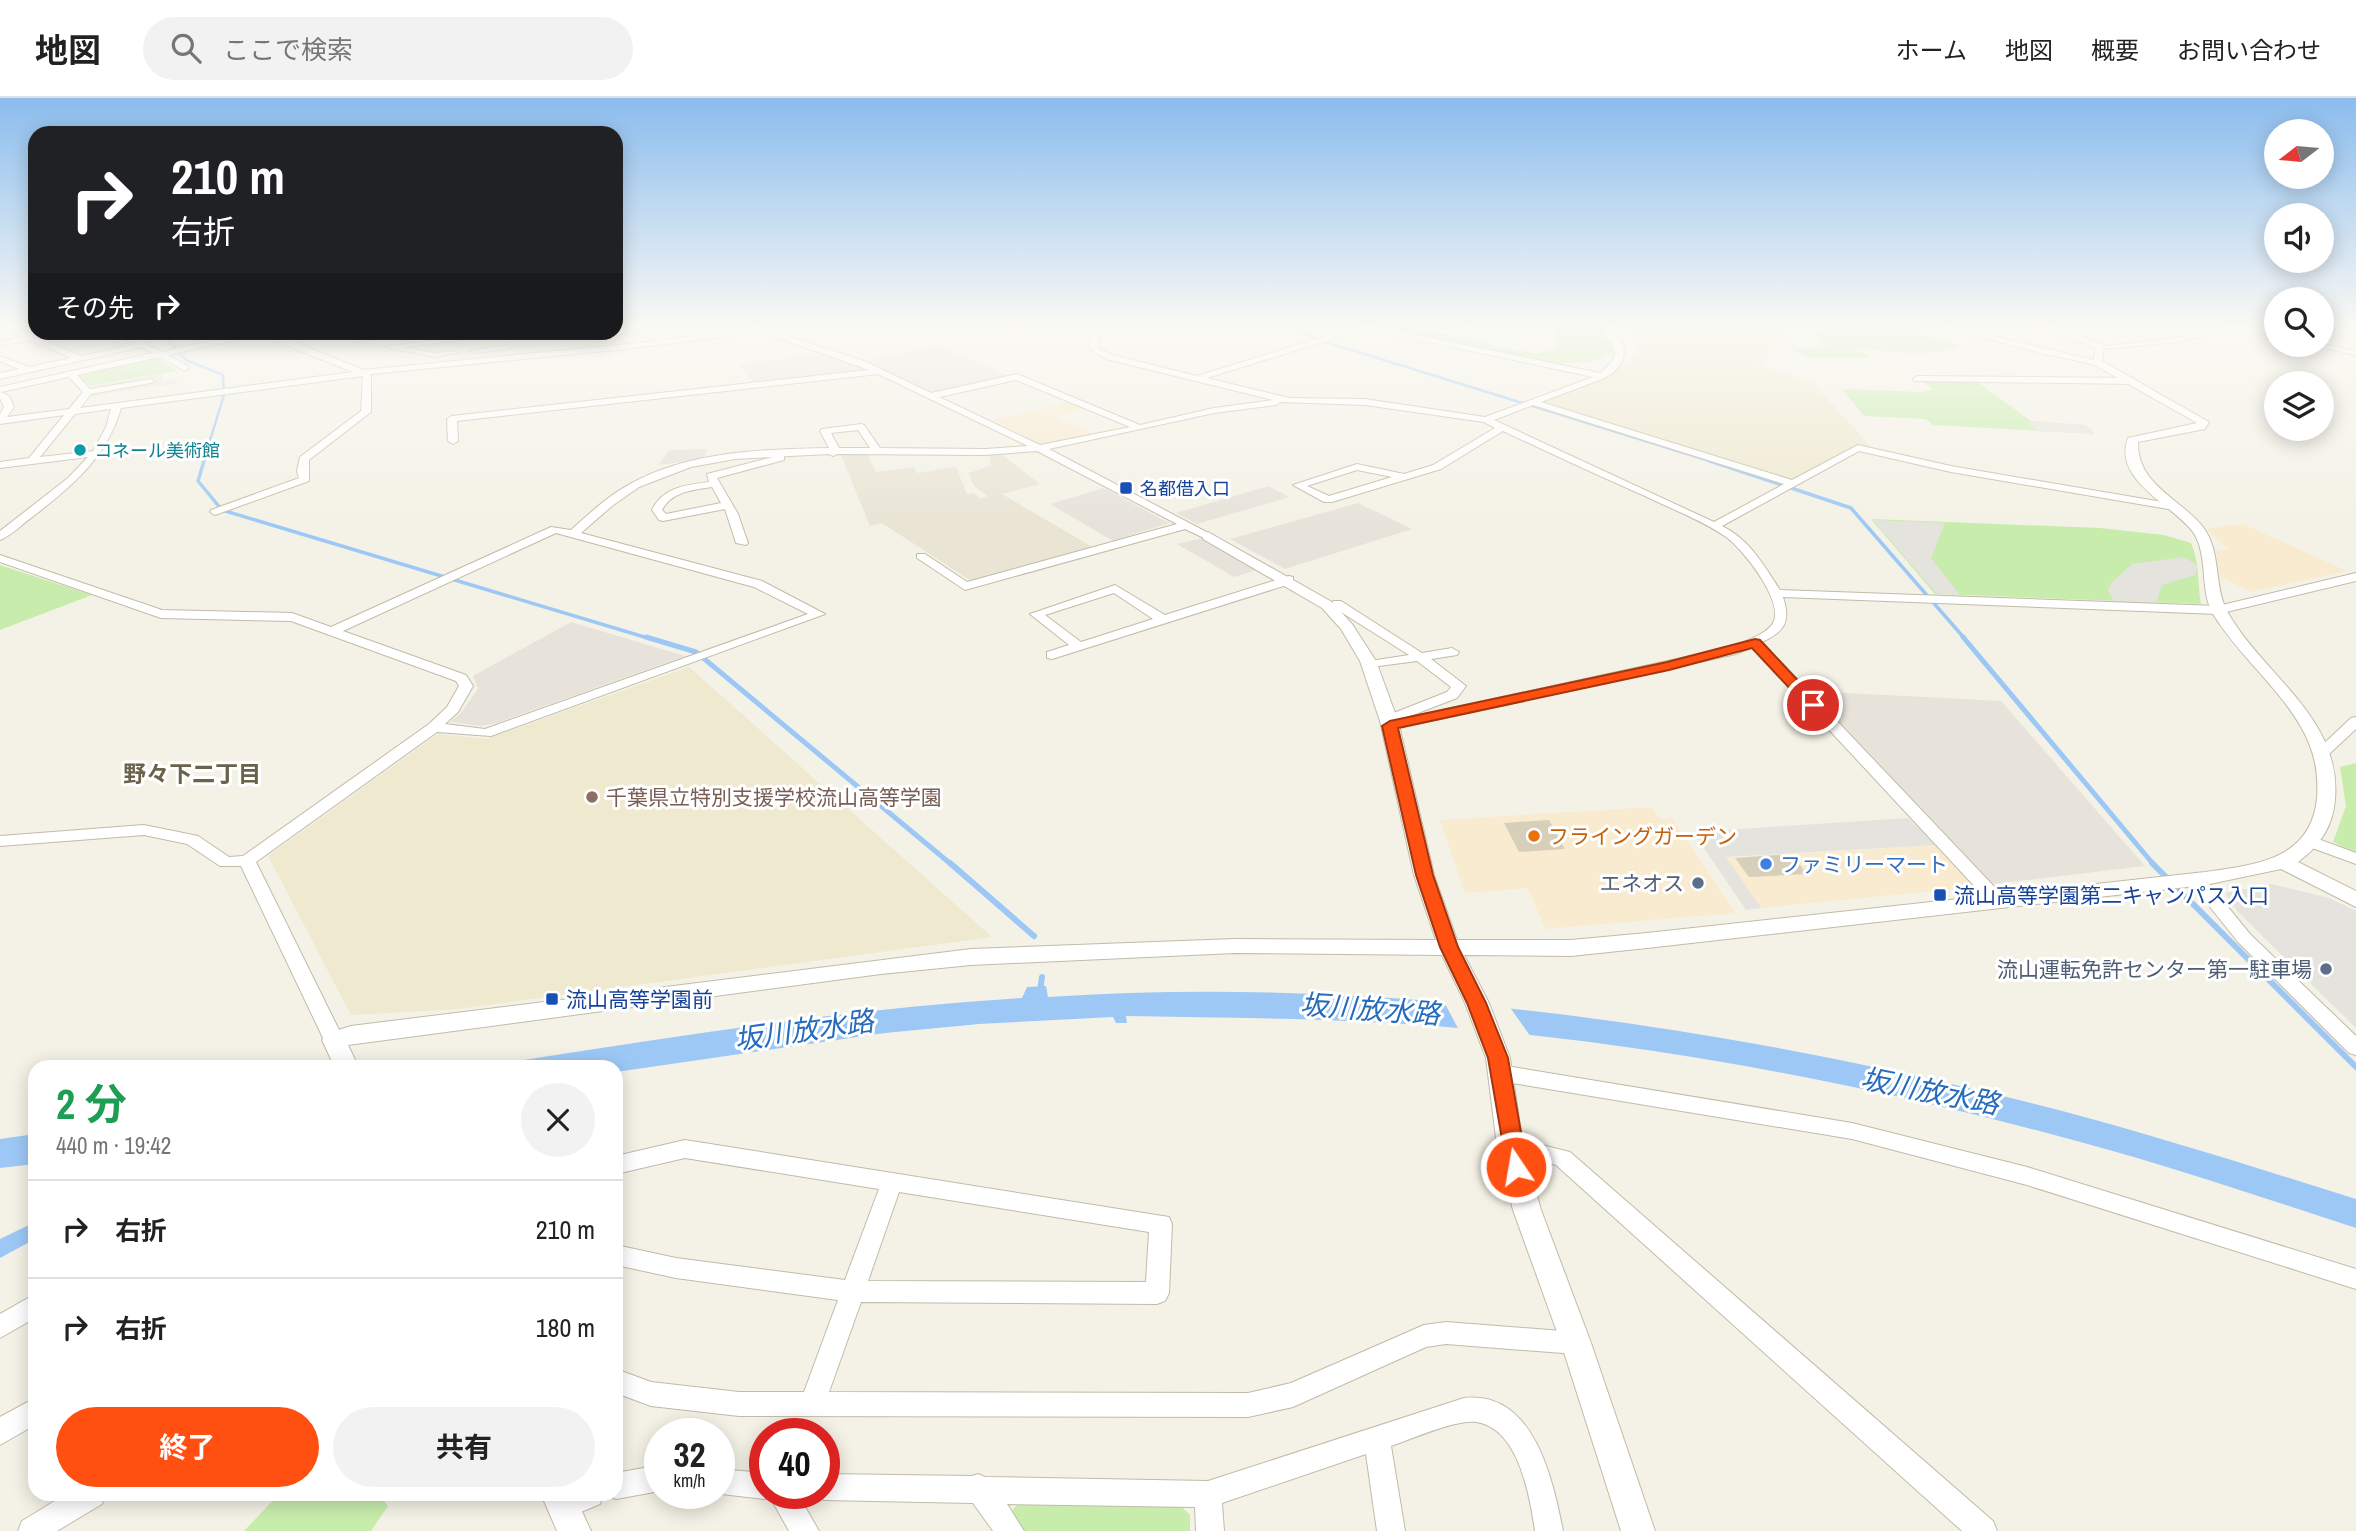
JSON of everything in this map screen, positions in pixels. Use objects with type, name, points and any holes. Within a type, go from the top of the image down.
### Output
[{"type":"street","points":[[0,421],[9,407],[1,393]]},
{"type":"street","points":[[32,461],[87,393]]},
{"type":"street","points":[[0,421],[209,393]]},
{"type":"street","points":[[220,510],[305,479],[302,471],[304,459],[366,412],[366,393]]},
{"type":"street","points":[[453,441],[452,419],[689,393]]},
{"type":"street","points":[[922,393],[1039,448],[1289,580],[1327,605],[1346,627],[1369,664],[1389,723],[1424,875],[1453,955],[1499,1065],[1510,1146],[1527,1210],[1576,1343],[1638,1531]]},
{"type":"street","points":[[929,396],[943,393]]},
{"type":"street","points":[[1055,393],[1138,427]]},
{"type":"street","points":[[1257,393],[1289,401]]},
{"type":"street","points":[[1486,419],[1555,393]]},
{"type":"street","points":[[340,1053],[351,1035],[971,957],[1235,946],[1453,955],[1571,948],[2195,878],[2283,862],[2310,841],[2319,829],[2328,799],[2322,753],[2299,710],[2218,610],[2211,590],[2211,566],[2203,539],[2141,475],[2130,447],[2132,440],[2201,427],[2203,422],[2153,393]]},
{"type":"street","points":[[574,533],[617,496],[660,474],[757,452],[874,453],[1039,448],[1244,404],[1289,401],[1365,402],[1486,419],[1716,525],[1751,554],[1776,593],[1782,613],[1779,624],[1755,643],[1669,666],[1389,723]]},
{"type":"street","points":[[1527,403],[1791,486]]},
{"type":"street","points":[[0,537],[74,479],[97,453],[113,426],[117,405]]},
{"type":"street","points":[[834,453],[835,449],[825,431],[861,427],[876,450],[874,453]]},
{"type":"street","points":[[1405,477],[1357,467],[1297,485],[1328,500],[1405,477],[1437,467],[1503,427]]},
{"type":"street","points":[[1716,525],[1858,448],[1951,469],[2174,507]]},
{"type":"street","points":[[0,465],[97,453]]},
{"type":"street","points":[[743,543],[711,476],[791,453]]},
{"type":"street","points":[[714,484],[671,493],[661,500],[657,510],[663,518],[727,505]]},
{"type":"street","points":[[921,556],[965,586],[1186,524]]},
{"type":"street","points":[[335,630],[555,529],[758,584],[819,614],[486,733],[434,727]]},
{"type":"street","points":[[0,841],[144,830],[192,840],[226,862],[247,861],[434,727],[463,696],[466,685],[461,678],[335,630],[279,615],[161,614],[2,559]]},
{"type":"street","points":[[1776,593],[2218,610],[2356,577]]},
{"type":"street","points":[[1052,655],[1289,580]]},
{"type":"street","points":[[1078,646],[1035,614],[1115,589],[1162,618]]},
{"type":"street","points":[[1337,604],[1420,657],[1459,686],[1452,695],[1389,723]]},
{"type":"street","points":[[1755,643],[1998,901]]},
{"type":"street","points":[[1369,664],[1452,652]]},
{"type":"street","points":[[2322,753],[2356,721]]},
{"type":"street","points":[[2310,841],[2356,859]]},
{"type":"street","points":[[247,861],[340,1053]]},
{"type":"street","points":[[2283,862],[2356,900]]},
{"type":"street","points":[[2195,878],[2244,938],[2356,1048]]},
{"type":"street","points":[[1499,1065],[1865,1134],[2040,1180],[2356,1279]]},
{"type":"street","points":[[1510,1146],[1562,1158],[1983,1531]]},
{"type":"street","points":[[623,1163],[685,1149],[1161,1224],[1157,1293],[850,1291],[676,1268],[623,1257]]},
{"type":"street","points":[[812,1404],[850,1291],[892,1182]]},
{"type":"street","points":[[0,1327],[28,1309]]},
{"type":"street","points":[[623,1384],[651,1394],[739,1404],[1248,1405],[1293,1395],[1424,1336],[1446,1333],[1576,1343]]},
{"type":"street","points":[[840,1487],[1208,1494],[1463,1411],[1489,1414],[1509,1428],[1524,1447],[1541,1485],[1549,1531]]},
{"type":"street","points":[[0,1432],[28,1414]]},
{"type":"street","points":[[1377,1438],[1391,1531]]},
{"type":"street","points":[[623,1485],[644,1481]]},
{"type":"street","points":[[978,1488],[1010,1531]]},
{"type":"street","points":[[1208,1494],[1210,1531]]},
{"type":"street","points":[[32,1531],[81,1501]]},
{"type":"street","points":[[792,1509],[805,1531]]},
{"type":"shaded area","points":[[92,393],[112,393],[92,396]]},
{"type":"shaded area","points":[[1562,393],[1822,393],[1871,447],[1857,444],[1798,478],[1789,479],[1540,401]]},
{"type":"shaded area","points":[[1071,402],[1086,409],[1055,417],[1093,434],[1044,445],[993,420]]},
{"type":"shaded area","points":[[2026,421],[2084,425],[2094,434],[2037,431]]},
{"type":"shaded area","points":[[707,449],[704,459],[658,465],[669,450]]},
{"type":"shaded area","points":[[989,454],[1001,454],[1040,484],[1002,494],[1094,548],[971,581],[882,523],[870,526],[841,455],[868,455],[876,472],[914,467],[917,473],[956,467],[967,494],[974,493],[980,499],[988,496],[974,486],[968,473],[991,466]]},
{"type":"shaded area","points":[[1268,486],[1290,497],[1197,524],[1176,513]]},
{"type":"shaded area","points":[[1104,488],[1169,523],[1113,541],[1050,504]]},
{"type":"shaded area","points":[[1358,503],[1412,529],[1285,569],[1230,539]]},
{"type":"shaded area","points":[[1873,520],[1945,523],[1931,558],[1960,595],[1936,593]]},
{"type":"shaded area","points":[[2243,524],[2347,571],[2251,592],[2220,577],[2216,551],[2229,549],[2206,529]]},
{"type":"shaded area","points":[[1203,538],[1260,569],[1234,577],[1177,544]]},
{"type":"shaded area","points":[[2184,557],[2197,565],[2195,575],[2162,585],[2156,603],[2113,601],[2108,590],[2112,582],[2132,564]]},
{"type":"shaded area","points":[[571,622],[685,656],[497,723],[480,726],[450,722],[461,713],[478,689],[473,676]]},
{"type":"shaded area","name":"千葉県立特別支援学校流山高等学園","points":[[689,667],[992,937],[458,1009],[351,1015],[268,856],[438,734],[486,739]]},
{"type":"shaded area","points":[[1809,691],[2001,701],[2145,866],[1993,884]]},
{"type":"shaded area","points":[[1652,807],[1660,819],[1672,818],[1735,913],[1545,929],[1528,888],[1465,893],[1440,820]]},
{"type":"shaded area","points":[[1908,818],[1937,845],[1726,857],[1761,908],[1746,910],[1693,832]]},
{"type":"shaded area","points":[[1937,845],[1975,887],[1761,908],[1725,858]]},
{"type":"shaded area","name":"流山運転免許センター第一駐車場","points":[[2272,884],[2329,898],[2356,911],[2356,1028],[2237,911],[2225,893]]},
{"type":"green space","points":[[1845,393],[1992,393],[2031,421],[2085,425],[2095,434],[1933,425],[1926,419],[1864,416]]},
{"type":"green space","points":[[1871,519],[2100,528],[2164,535],[2191,543],[2197,565],[2201,604],[1935,594]]},
{"type":"green space","points":[[0,565],[92,595],[0,630]]},
{"type":"green space","points":[[2356,763],[2356,854],[2333,842],[2346,806],[2340,767]]},
{"type":"green space","points":[[272,1501],[384,1501],[388,1506],[371,1531],[244,1531]]},
{"type":"green space","points":[[1017,1504],[1181,1506],[1190,1515],[1190,1531],[1023,1531],[1010,1514]]},
{"type":"water","name":"坂川放水路","points":[[1046,986],[1048,997],[1166,992],[1285,993],[1404,999],[1640,1025],[1758,1044],[1990,1093],[2082,1116],[2219,1156],[2356,1199],[2356,1228],[2134,1157],[1965,1112],[1880,1093],[1794,1075],[1621,1046],[1447,1027],[1327,1020],[1126,1016],[1127,1023],[1116,1023],[1113,1017],[979,1024],[885,1033],[623,1071],[623,1060],[523,1060],[815,1018],[1022,998],[1027,987]]},
{"type":"water","points":[[28,1135],[28,1165],[0,1168],[0,1139]]},
{"type":"water","points":[[28,1225],[28,1243],[0,1258],[0,1239]]},
{"type":"pier","points":[[1442,998],[1509,1006],[1533,1040],[1460,1032]]},
{"type":"building","name":"フライングガーデン","points":[[1549,820],[1565,849],[1519,852],[1504,823]]},
{"type":"building","name":"ファミリーマート","points":[[1791,854],[1807,874],[1749,877],[1735,858]]},
{"type":"waterway","points":[[203,463],[224,393]]},
{"type":"waterway","points":[[1490,393],[1716,463]]},
{"type":"waterway","points":[[204,461],[198,481],[222,510],[651,639]]},
{"type":"waterway","points":[[1710,461],[1716,463]]},
{"type":"waterway","points":[[1716,463],[1851,508],[1965,639]]},
{"type":"waterway","points":[[646,637],[696,652],[952,865]]},
{"type":"waterway","points":[[1963,637],[2154,865]]},
{"type":"waterway","points":[[950,863],[1034,936]]},
{"type":"waterway","points":[[2154,865],[2356,1067]]},
{"type":"waterway","points":[[1040,991],[1042,977]]},
{"type":"place","name":"コネール美術館","points":[[80,450]]},
{"type":"place","name":"名都借入口","points":[[1126,488]]},
{"type":"place","name":"千葉県立特別支援学校流山高等学園","points":[[592,797]]},
{"type":"place","name":"フライングガーデン","points":[[1534,836]]},
{"type":"place","name":"ファミリーマート","points":[[1766,864]]},
{"type":"place","name":"エネオス","points":[[1698,883]]},
{"type":"place","name":"流山高等学園第二キャンパス入口","points":[[1940,895]]},
{"type":"place","name":"流山運転免許センター第一駐車場","points":[[2326,969]]},
{"type":"place","name":"流山高等学園前","points":[[552,999]]},
{"type":"district","name":"野々下二丁目","points":[[192,773]]},
{"type":"route","points":[[1516,1167],[1510,1146],[1498,1058],[1477,1003],[1449,947],[1424,875],[1390,726],[1593,680],[1669,666],[1755,643],[1813,705]]}]
